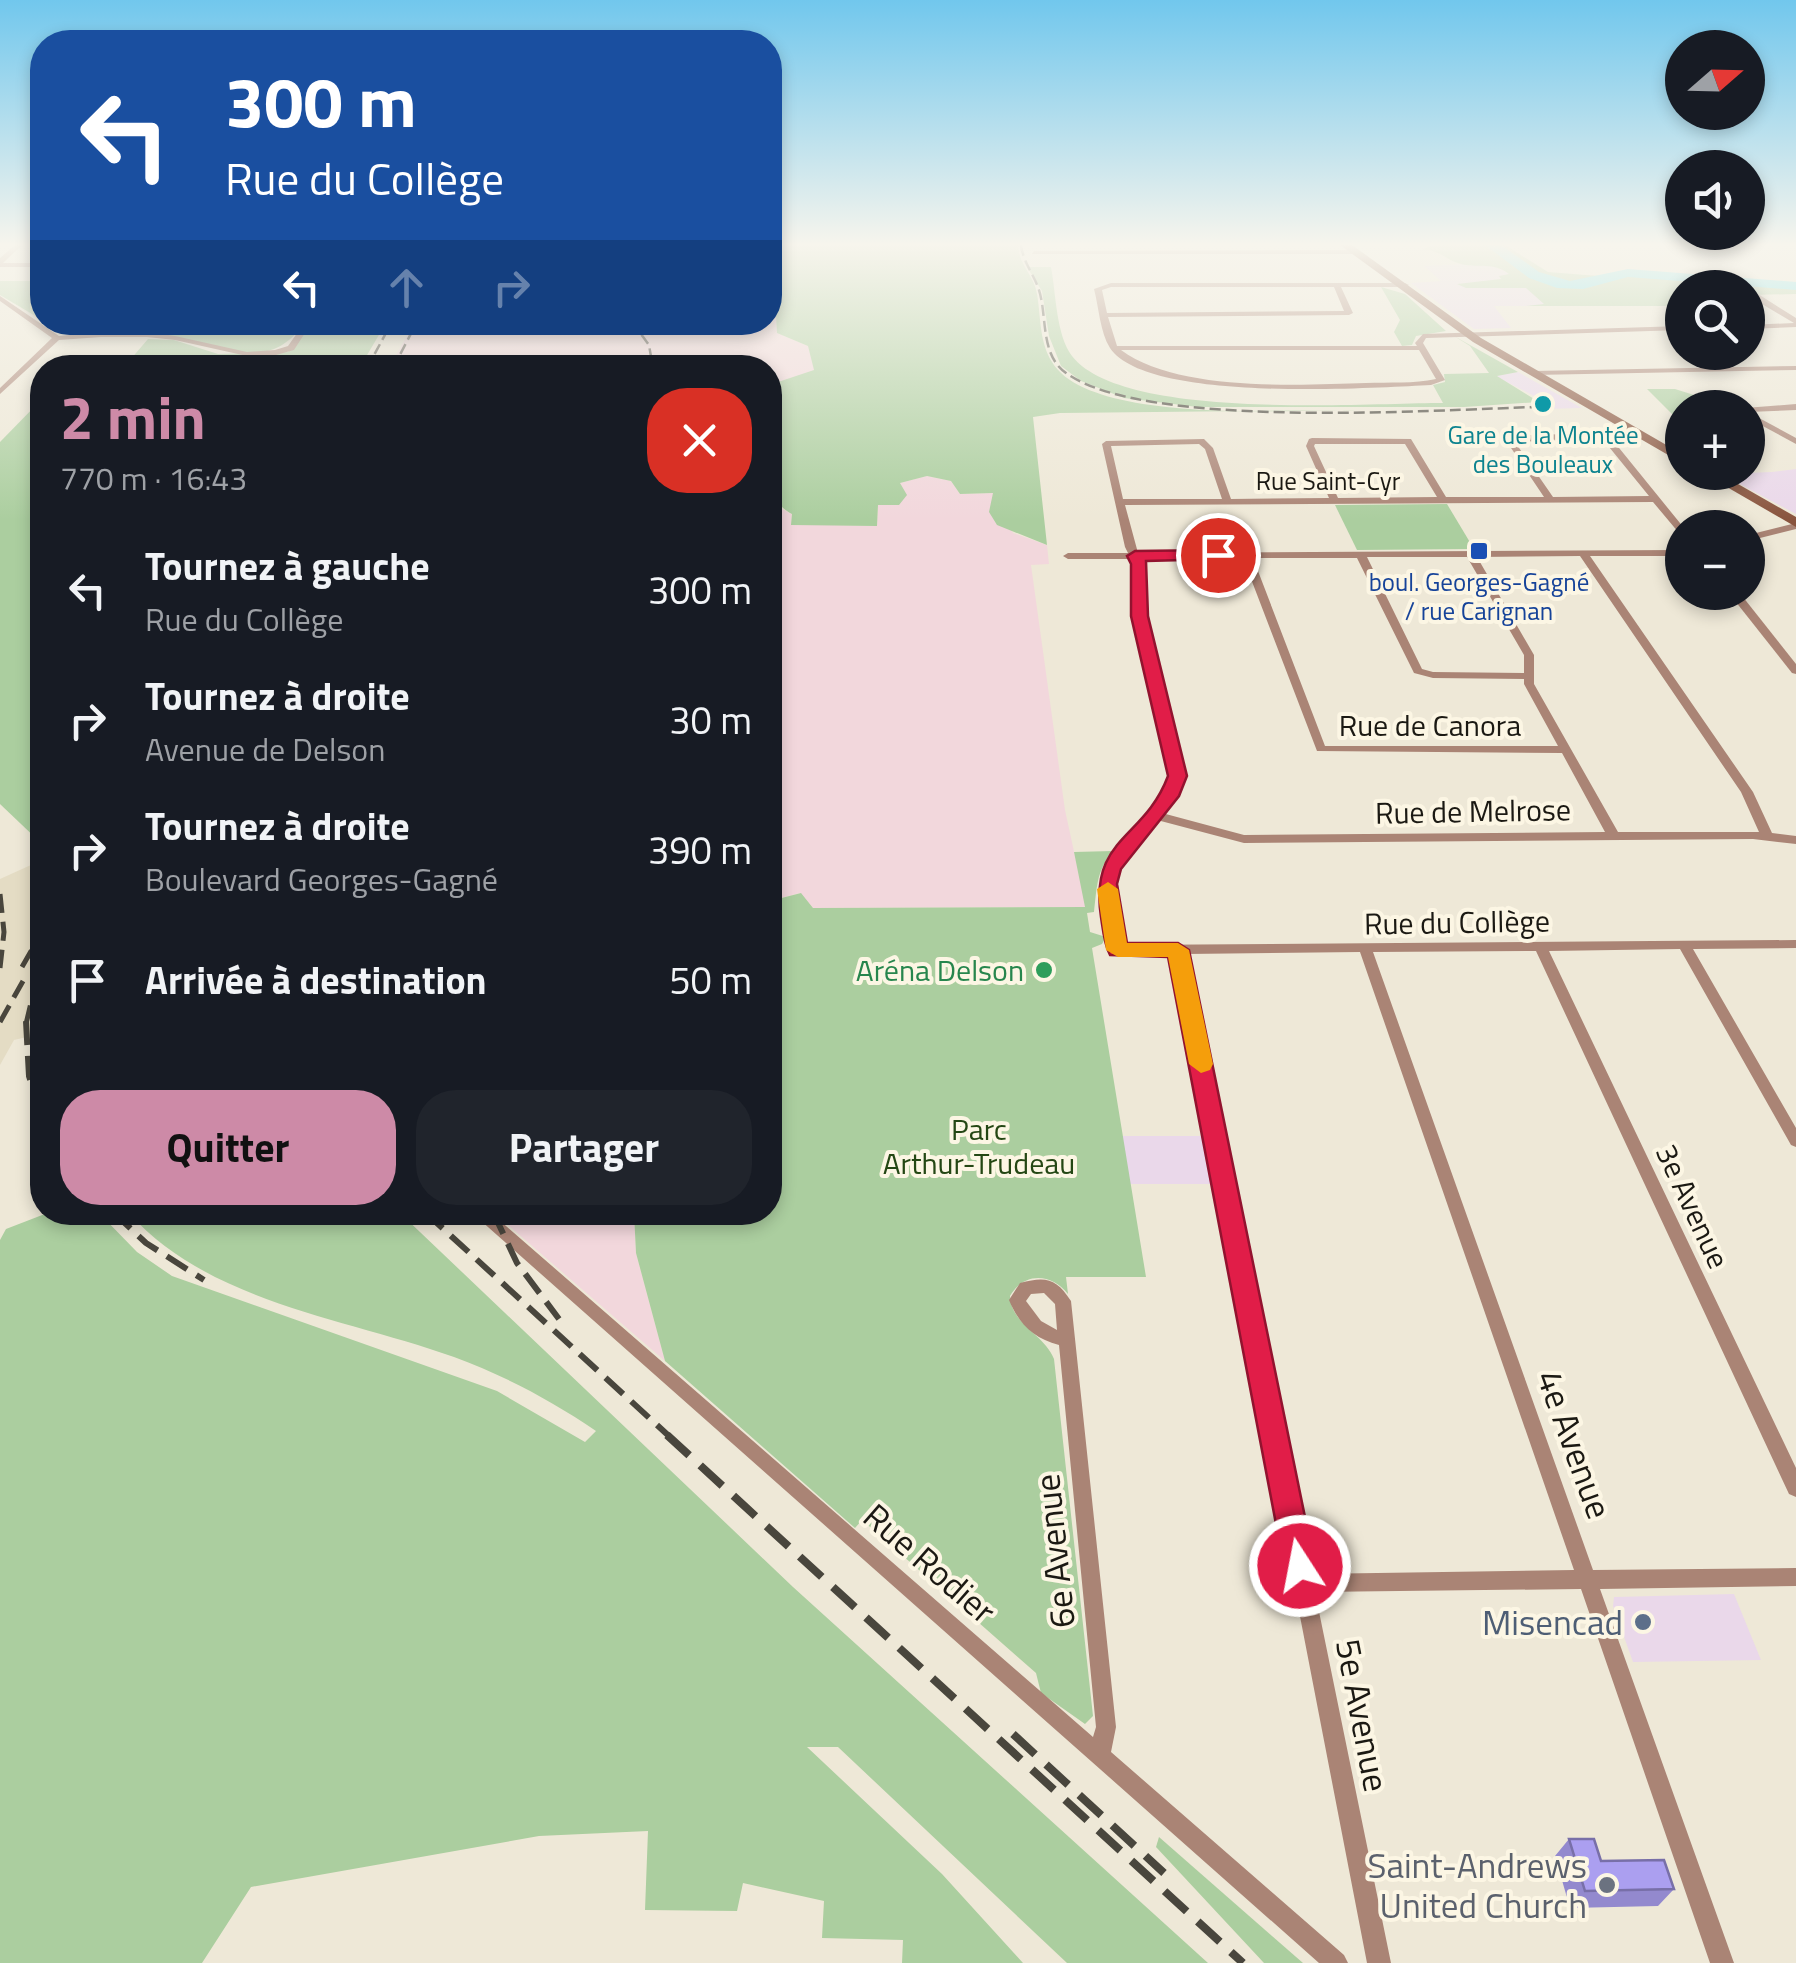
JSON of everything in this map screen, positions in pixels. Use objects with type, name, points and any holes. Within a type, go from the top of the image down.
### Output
[{"type":"street","points":[[37,355],[57,338],[170,337],[220,352],[285,350],[296,337]]},
{"type":"street","points":[[1111,337],[1114,348],[1143,368],[1197,381],[1440,382],[1422,348],[1420,337],[1423,337]]},
{"type":"street","points":[[1472,337],[1665,449]]},
{"type":"street","points":[[1114,348],[1422,348]]},
{"type":"street","points":[[0,392],[5,382],[30,361]]},
{"type":"street","points":[[1533,372],[1796,368]]},
{"type":"street","points":[[1765,410],[1796,406]]},
{"type":"street","points":[[1765,422],[1796,441]]},
{"type":"street","points":[[1551,500],[1510,440],[1606,439],[1665,510]]},
{"type":"street","points":[[1154,815],[1176,786],[1178,768],[1140,616],[1139,564],[1106,444],[1195,440],[1208,446],[1228,502]]},
{"type":"street","points":[[1336,501],[1310,446],[1312,441],[1408,442],[1443,500]]},
{"type":"street","points":[[1738,490],[1796,524]]},
{"type":"street","name":"Rue Saint-Cyr","points":[[1120,502],[1657,500]]},
{"type":"street","points":[[1765,533],[1796,524]]},
{"type":"street","points":[[1068,556],[1665,553]]},
{"type":"street","points":[[1470,554],[1529,655],[1527,676],[1614,835]]},
{"type":"street","points":[[1582,554],[1747,792],[1767,836]]},
{"type":"street","name":"Rue de Canora","points":[[1247,555],[1322,749],[1566,750]]},
{"type":"street","points":[[1361,555],[1418,671],[1527,676]]},
{"type":"street","points":[[1747,610],[1796,671]]},
{"type":"street","name":"Rue de Melrose","points":[[1154,815],[1237,838],[1614,835],[1767,836],[1796,840]]},
{"type":"street","name":"Rue du Collège","points":[[1154,815],[1108,876],[1118,950],[1796,944]]},
{"type":"street","points":[[1684,945],[1796,1141]]},
{"type":"street","name":"3e Avenue","points":[[1540,946],[1796,1488]]},
{"type":"street","name":"4e Avenue","points":[[1365,948],[1722,1963]]},
{"type":"street","name":"5e Avenue","points":[[1178,950],[1378,1963]]},
{"type":"street","name":"Rue Rodier","points":[[494,1225],[1336,1963]]},
{"type":"street","name":"6e Avenue","points":[[1063,1338],[1104,1712],[1106,1739],[1100,1756]]},
{"type":"street","points":[[1303,1583],[1796,1578]]},
{"type":"shaded area","points":[[406,337],[786,337],[808,346],[815,371],[782,381],[782,355],[396,355]]},
{"type":"shaded area","points":[[1518,372],[1582,408],[1544,409],[1534,403],[1538,398],[1495,376]]},
{"type":"shaded area","points":[[1796,469],[1796,514],[1751,490],[1765,490],[1765,472]]},
{"type":"shaded area","points":[[927,476],[951,481],[960,494],[993,493],[1013,533],[1047,545],[1049,564],[1031,565],[1065,810],[1086,907],[813,908],[800,893],[782,898],[782,509],[792,514],[791,524],[877,526],[878,505],[900,483]]},
{"type":"shaded area","points":[[30,865],[30,1036],[14,1040],[0,1065],[0,879]]},
{"type":"shaded area","points":[[1121,1136],[1206,1136],[1216,1184],[1130,1184]]},
{"type":"shaded area","points":[[508,1225],[635,1225],[636,1253],[665,1361]]},
{"type":"shaded area","points":[[1734,1594],[1761,1660],[1633,1662],[1613,1606],[1614,1597]]},
{"type":"green space","points":[[168,337],[292,337],[273,349],[255,353]]},
{"type":"green space","points":[[302,337],[378,337],[367,355],[134,355],[148,339],[174,340],[218,354],[288,352]]},
{"type":"green space","points":[[786,337],[1043,337],[1052,362],[1073,382],[1106,396],[1146,404],[1241,411],[1060,413],[1033,417],[1047,545],[997,525],[989,512],[993,493],[960,494],[951,481],[927,476],[900,483],[907,495],[899,505],[878,505],[877,526],[791,525],[792,514],[782,506],[782,381],[814,370],[808,346]]},
{"type":"green space","points":[[1049,337],[1064,337],[1072,356],[1099,377],[1140,391],[1246,404],[1443,403],[1433,385],[1445,382],[1444,374],[1489,373],[1470,346],[1455,337],[1518,372],[1497,376],[1539,402],[1464,407],[1198,407],[1124,398],[1081,381],[1061,366]]},
{"type":"green space","points":[[1397,337],[1416,337],[1412,345],[1402,346]]},
{"type":"green space","points":[[1647,389],[1678,390],[1665,390],[1665,407]]},
{"type":"green space","points":[[30,411],[30,833],[0,804],[0,442]]},
{"type":"green space","points":[[1447,504],[1474,549],[1357,550],[1335,505]]},
{"type":"green space","name":"Parc Arthur-Trudeau","points":[[1113,851],[1100,873],[1094,912],[1087,913],[1090,932],[1106,937],[1102,944],[1092,948],[1146,1277],[1066,1277],[1068,1294],[1054,1282],[1030,1279],[1010,1296],[1016,1314],[1054,1359],[1093,1716],[1085,1724],[1041,1693],[1036,1673],[862,1520],[855,1528],[665,1361],[636,1253],[635,1225],[782,1225],[782,898],[801,893],[813,908],[1085,907],[1074,852]]},
{"type":"green space","points":[[30,1220],[30,1225],[111,1225],[137,1252],[172,1276],[497,1391],[585,1442],[596,1431],[491,1372],[239,1288],[198,1268],[142,1225],[413,1225],[793,1587],[1208,1963],[1067,1963],[838,1747],[807,1747],[942,1874],[1023,1963],[902,1963],[903,1940],[822,1938],[824,1901],[743,1883],[737,1911],[645,1910],[648,1831],[539,1836],[251,1887],[202,1963],[0,1963],[0,1240],[6,1229]]},
{"type":"green space","points":[[1159,1837],[1303,1963],[1264,1963],[1156,1847]]},
{"type":"building","points":[[1569,1839],[1594,1839],[1601,1861],[1664,1860],[1674,1889],[1585,1891]]},
{"type":"railway","points":[[374,355],[384,337]]},
{"type":"railway","points":[[400,355],[409,337]]},
{"type":"railway","points":[[643,337],[651,355]]},
{"type":"railway","points":[[1047,337],[1057,365],[1066,373],[1105,391],[1158,403],[1222,410],[1362,413],[1536,407]]},
{"type":"railway","points":[[0,894],[4,932],[0,968]]},
{"type":"railway","points":[[22,967],[30,953]]},
{"type":"railway","points":[[0,1022],[27,974]]},
{"type":"railway","points":[[26,1023],[30,1007]]},
{"type":"railway","points":[[26,1023],[30,1079]]},
{"type":"railway","points":[[127,1225],[146,1243],[204,1280]]},
{"type":"railway","points":[[439,1225],[670,1437]]},
{"type":"railway","points":[[499,1225],[517,1263],[559,1319]]},
{"type":"railway","points":[[667,1435],[1243,1963]]},
{"type":"railway","points":[[1013,1734],[1164,1873]]},
{"type":"slow traffic","points":[[1108,889],[1118,950],[1178,950],[1201,1064]]},
{"type":"place","name":"Gare de la Montée des Bouleaux","points":[[1543,404]]},
{"type":"place","name":"boul. Georges-Gagné / rue Carignan","points":[[1479,551]]},
{"type":"place","name":"Aréna Delson","points":[[1044,970]]},
{"type":"place","name":"Misencad","points":[[1643,1622]]},
{"type":"place","name":"Saint-Andrews United Church","points":[[1607,1885]]},
{"type":"route","points":[[1218,555],[1135,556],[1139,564],[1140,616],[1178,776],[1172,792],[1111,868],[1107,884],[1118,950],[1178,950],[1300,1566]]}]
